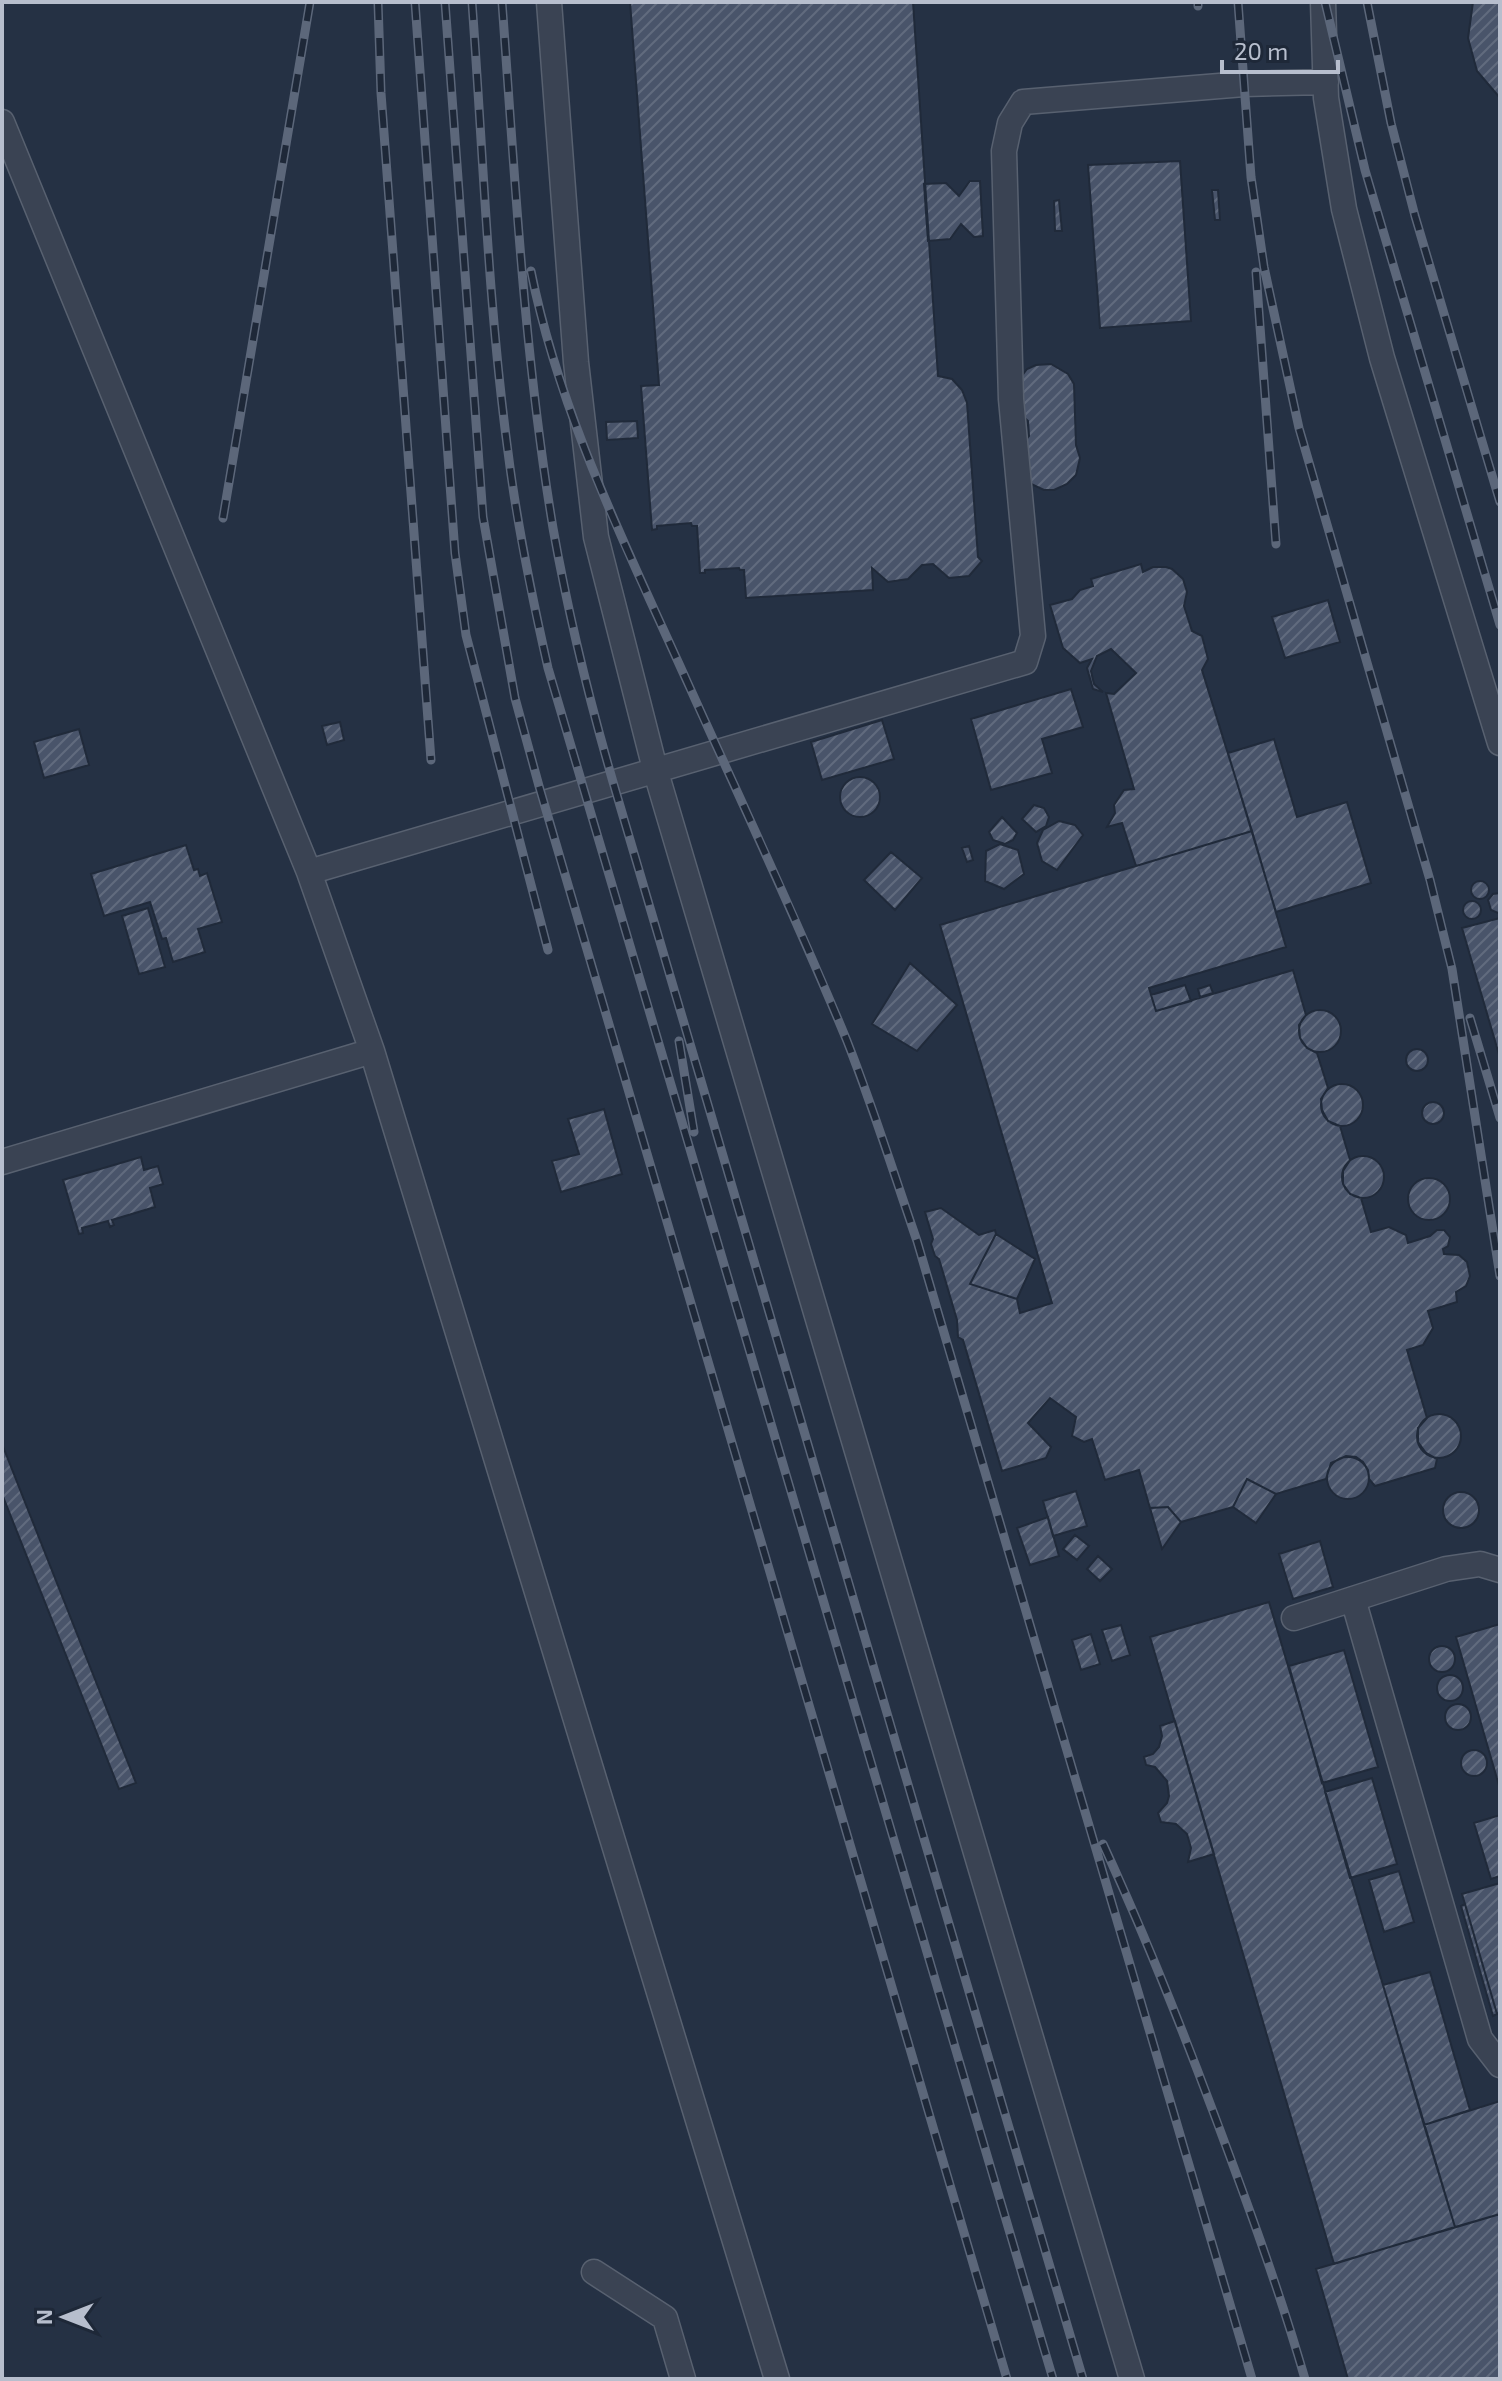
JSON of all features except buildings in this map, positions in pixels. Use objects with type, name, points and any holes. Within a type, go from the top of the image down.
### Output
[{"type":"lane","points":[[549,2],[576,362],[596,537],[655,769],[1132,2379]]},
{"type":"lane","points":[[1323,2],[1326,82],[1344,209],[1382,358],[1500,743]]},
{"type":"lane","points":[[309,872],[1025,662],[1033,636],[1011,399],[1004,151],[1010,123],[1023,102],[1244,84],[1326,82]]},
{"type":"lane","points":[[4,134],[309,872],[372,1051],[777,2379]]},
{"type":"lane","points":[[2,1162],[372,1051]]},
{"type":"lane","points":[[1294,1618],[1446,1569],[1480,1564],[1500,1570]]},
{"type":"lane","points":[[1353,1599],[1480,2039],[1500,2065]]},
{"type":"lane","points":[[594,2272],[665,2318],[683,2379]]},
{"type":"railway","points":[[223,518],[310,2]]},
{"type":"railway","points":[[378,2],[381,93],[431,760]]},
{"type":"railway","points":[[415,2],[455,553],[466,635],[548,950]]},
{"type":"railway","points":[[445,2],[483,517],[515,698],[1007,2379]]},
{"type":"railway","points":[[472,2],[501,396],[520,534],[548,668],[1053,2379]]},
{"type":"railway","points":[[502,2],[535,397],[553,528],[580,656],[613,782],[1083,2379]]},
{"type":"railway","points":[[1238,2],[1251,177],[1264,267],[1299,428],[1430,880],[1452,969],[1500,1276]]},
{"type":"railway","points":[[1325,2],[1365,170],[1500,625]]},
{"type":"railway","points":[[1367,2],[1391,123],[1415,216],[1500,502]]},
{"type":"railway","points":[[531,271],[560,379],[598,483],[809,952],[866,1091],[917,1241],[1252,2379]]},
{"type":"railway","points":[[1256,272],[1276,544]]},
{"type":"railway","points":[[1470,1018],[1500,1118]]},
{"type":"railway","points":[[679,1041],[694,1132]]},
{"type":"railway","points":[[1103,1844],[1201,2080],[1262,2246],[1305,2379]]}]
